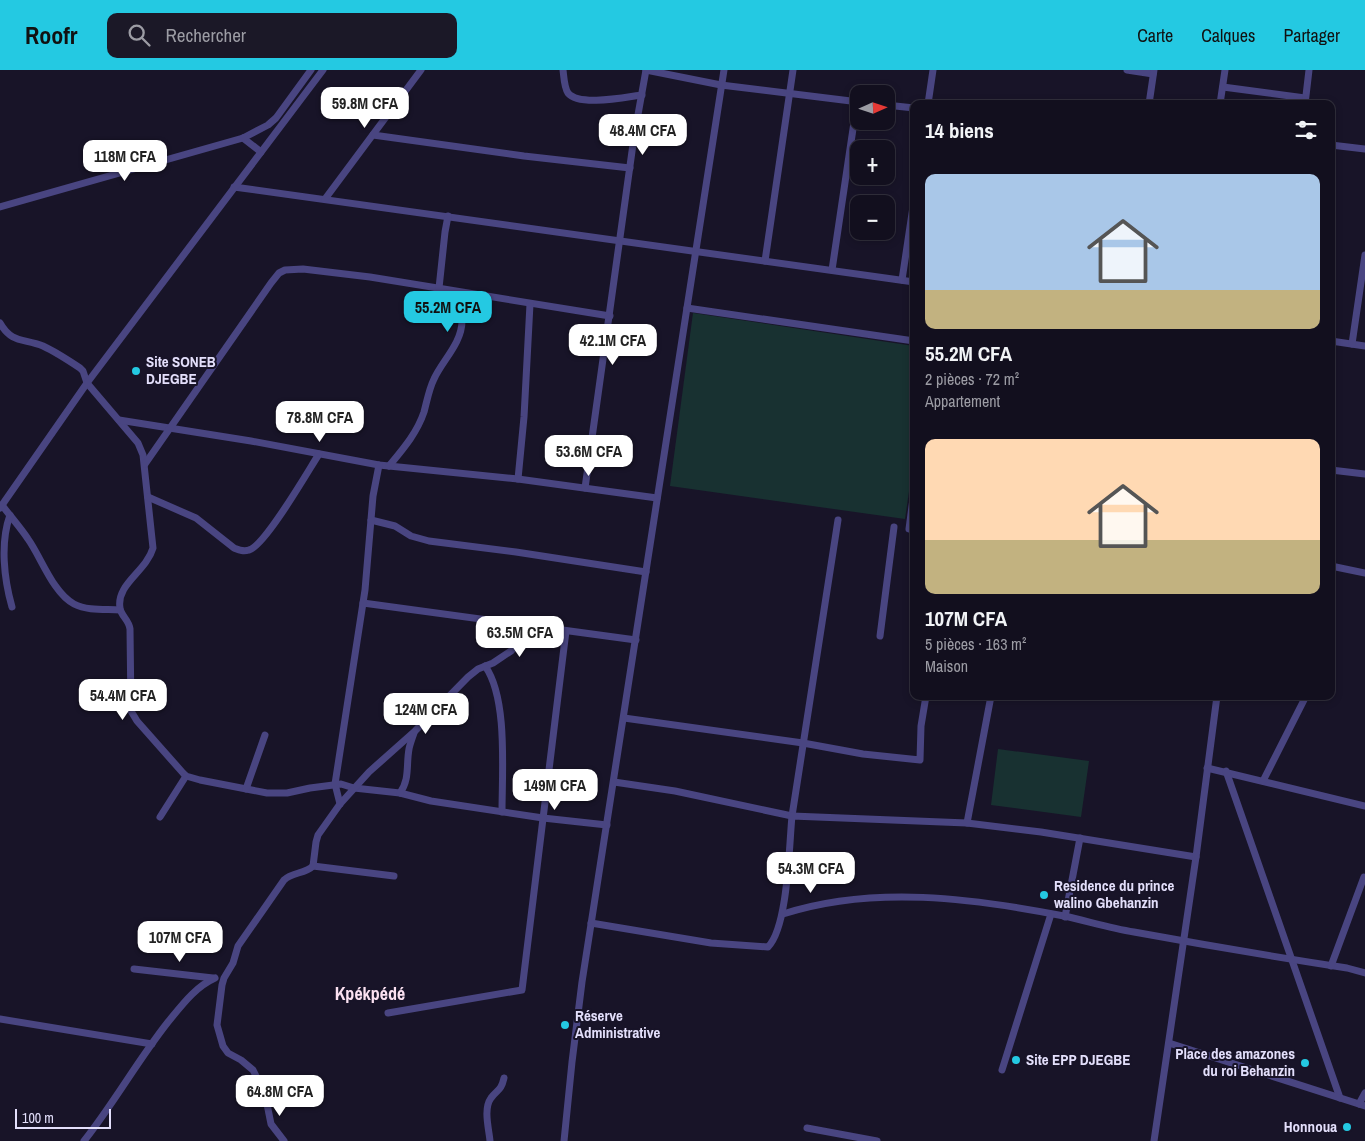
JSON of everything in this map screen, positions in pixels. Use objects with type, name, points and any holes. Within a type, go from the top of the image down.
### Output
[{"type":"street","points":[[0,207],[244,138],[268,125],[276,118],[311,70]]},
{"type":"street","points":[[120,610],[82,607],[73,604],[54,582],[29,540],[1,506],[87,383],[323,70]]},
{"type":"street","points":[[325,199],[420,70]]},
{"type":"street","points":[[563,70],[564,84],[568,93],[574,98],[603,100],[642,95]]},
{"type":"street","points":[[585,488],[630,168],[646,70],[721,85],[850,101]]},
{"type":"street","points":[[564,1141],[572,1062],[592,923],[724,70]]},
{"type":"street","points":[[765,261],[793,70]]},
{"type":"street","points":[[929,100],[934,70]]},
{"type":"street","points":[[1127,70],[1154,72],[1150,100]]},
{"type":"street","points":[[1220,100],[1225,70]]},
{"type":"street","points":[[1305,100],[1309,70]]},
{"type":"street","points":[[1222,87],[1299,100]]},
{"type":"street","points":[[895,106],[910,108]]},
{"type":"street","points":[[832,270],[854,130]]},
{"type":"street","points":[[373,135],[524,156],[630,168]]},
{"type":"street","points":[[244,138],[261,152]]},
{"type":"street","points":[[1335,145],[1365,149]]},
{"type":"street","points":[[234,187],[910,281]]},
{"type":"street","points":[[439,288],[448,216]]},
{"type":"street","points":[[902,280],[910,227]]},
{"type":"street","points":[[1352,344],[1365,255]]},
{"type":"street","points":[[145,464],[279,273],[285,270],[303,269],[370,277],[610,316]]},
{"type":"street","points":[[389,466],[405,448],[419,425],[433,380],[461,330],[460,309],[439,288]]},
{"type":"street","points":[[518,479],[524,417],[530,304]]},
{"type":"street","points":[[687,308],[910,340]]},
{"type":"street","points":[[0,323],[16,339],[44,346],[80,368],[87,383],[138,443],[144,455],[153,548],[147,562],[123,590],[120,610],[130,629],[132,714],[186,776],[215,784],[275,794],[346,784],[354,788],[400,793],[431,801],[607,826]]},
{"type":"street","points":[[1335,342],[1365,346]]},
{"type":"street","points":[[119,420],[379,465],[518,479],[657,498]]},
{"type":"street","points":[[148,497],[196,518],[234,548],[241,551],[250,550],[256,546],[280,514],[319,454]]},
{"type":"street","points":[[340,804],[336,784],[363,603],[371,520],[379,465]]},
{"type":"street","points":[[1335,470],[1365,474]]},
{"type":"street","points":[[10,515],[5,530],[4,560],[12,607]]},
{"type":"street","points":[[371,520],[395,526],[411,536],[429,542],[516,552],[646,572]]},
{"type":"street","points":[[592,923],[711,944],[765,948],[773,941],[783,914],[792,816],[838,520]]},
{"type":"street","points":[[909,529],[910,521]]},
{"type":"street","points":[[880,636],[894,528]]},
{"type":"street","points":[[1335,567],[1365,573]]},
{"type":"street","points":[[363,603],[530,624],[566,631],[636,640]]},
{"type":"street","points":[[284,1141],[271,1124],[265,1094],[252,1070],[241,1060],[228,1053],[221,1041],[218,1012],[224,978],[230,970],[242,939],[284,880],[313,866],[318,835],[354,788],[415,731],[468,677],[511,651],[524,636],[530,624]]},
{"type":"street","points":[[388,1013],[522,990],[566,631]]},
{"type":"street","points":[[486,666],[492,676],[499,704],[502,732],[502,812]]},
{"type":"street","points":[[624,718],[804,743],[863,754],[920,760],[921,726],[925,700]]},
{"type":"street","points":[[967,823],[990,700]]},
{"type":"street","points":[[1154,1141],[1196,857],[1216,700]]},
{"type":"street","points":[[1263,780],[1304,700]]},
{"type":"street","points":[[400,793],[407,778],[409,747],[415,731]]},
{"type":"street","points":[[246,789],[265,735]]},
{"type":"street","points":[[1207,768],[1226,771],[1365,806]]},
{"type":"street","points":[[1226,771],[1340,1098]]},
{"type":"street","points":[[160,817],[186,776]]},
{"type":"street","points":[[614,782],[675,791],[792,816],[967,823],[1041,832],[1196,857]]},
{"type":"street","points":[[1065,917],[1080,838]]},
{"type":"street","points":[[313,866],[394,876]]},
{"type":"street","points":[[1332,966],[1364,877]]},
{"type":"street","points":[[783,914],[809,906],[845,899],[887,897],[934,898],[1051,914],[1133,932],[1365,973]]},
{"type":"street","points":[[1002,1070],[1051,914]]},
{"type":"street","points":[[134,969],[224,978]]},
{"type":"street","points":[[84,1141],[152,1044],[192,993],[207,981],[215,978]]},
{"type":"street","points":[[0,1019],[152,1044]]},
{"type":"street","points":[[1169,1043],[1362,1105],[1365,1093]]},
{"type":"street","points":[[490,1141],[487,1115],[488,1105],[491,1098],[502,1087],[504,1078]]},
{"type":"street","points":[[807,1128],[877,1141]]},
{"type":"green space","points":[[693,313],[910,345],[910,485],[905,519],[670,486]]},
{"type":"green space","points":[[998,749],[1089,761],[1081,817],[991,805]]},
{"type":"place","name":"Site SONEB DJEGBE","points":[[136,371]]},
{"type":"place","name":"Residence du prince walino Gbehanzin","points":[[1044,895]]},
{"type":"place","name":"Réserve Administrative","points":[[565,1025]]},
{"type":"place","name":"Site EPP DJEGBE","points":[[1016,1060]]},
{"type":"place","name":"Place des amazones du roi Behanzin","points":[[1305,1063]]},
{"type":"place","name":"Honnoua","points":[[1347,1127]]},
{"type":"district","name":"Kpékpédé","points":[[370,994]]}]
